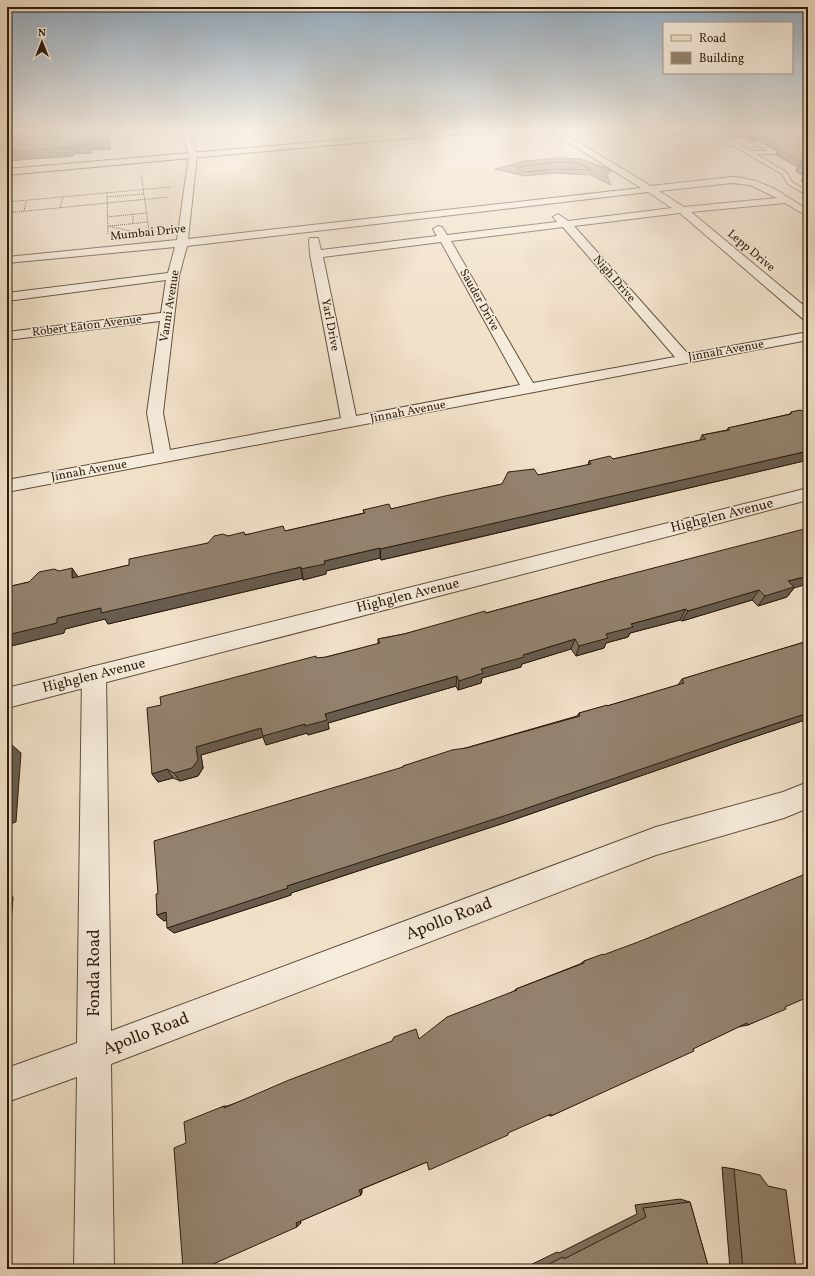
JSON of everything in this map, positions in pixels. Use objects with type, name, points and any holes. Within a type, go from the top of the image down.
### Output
[{"type":"street","name":"Vanni Avenue","points":[[163,457],[155,413],[173,276],[182,243],[189,191]]},
{"type":"street","name":"Mumbai Drive","points":[[7,260],[182,243],[636,191]]},
{"type":"street","name":"Lepp Drive","points":[[651,191],[682,210],[808,316]]},
{"type":"street","name":"Mumbai Drive","points":[[768,191],[808,214]]},
{"type":"street","points":[[316,254],[445,240],[682,210],[786,200]]},
{"type":"street","name":"Nigh Drive","points":[[540,202],[566,224],[685,359]]},
{"type":"street","name":"Sauder Drive","points":[[427,214],[445,240],[529,388]]},
{"type":"street","name":"Yarl Drive","points":[[312,228],[350,423]]},
{"type":"street","points":[[7,297],[173,276]]},
{"type":"street","name":"Robert Eaton Avenue","points":[[7,336],[167,316]]},
{"type":"street","name":"Jinnah Avenue","points":[[7,486],[350,423],[808,336]]},
{"type":"street","name":"Highglen Avenue","points":[[7,698],[808,494]]},
{"type":"street","name":"Fonda Road","points":[[94,676],[94,1269]]},
{"type":"street","name":"Apollo Road","points":[[7,1085],[94,1054],[656,841],[784,805],[808,796]]},
{"type":"path","points":[[7,202],[129,191]]},
{"type":"path","points":[[143,191],[150,235]]},
{"type":"path","points":[[108,193],[108,237]]},
{"type":"path","points":[[108,197],[144,194]]},
{"type":"path","points":[[60,208],[63,197]]},
{"type":"path","points":[[7,213],[168,197]]},
{"type":"path","points":[[24,211],[26,201]]},
{"type":"path","points":[[108,217],[146,213]]},
{"type":"path","points":[[133,214],[133,224]]},
{"type":"path","points":[[108,226],[148,222]]},
{"type":"building","points":[[800,410],[808,413],[808,451],[324,561],[325,564],[301,569],[301,567],[101,613],[101,608],[57,618],[57,623],[7,635],[7,587],[29,582],[39,572],[54,569],[59,571],[72,568],[72,578],[129,565],[129,559],[208,543],[214,536],[223,534],[228,536],[244,532],[245,535],[283,526],[285,531],[365,513],[363,510],[389,504],[391,509],[502,484],[508,472],[534,469],[538,475],[591,464],[589,461],[610,456],[613,459],[706,439],[702,435],[730,430],[728,428],[791,414],[791,412]]},
{"type":"building","points":[[808,528],[808,576],[788,581],[794,587],[765,596],[759,590],[688,611],[686,609],[631,624],[633,627],[606,634],[608,638],[579,646],[575,639],[523,655],[524,657],[481,669],[483,673],[459,681],[457,676],[325,714],[327,720],[305,726],[305,724],[263,736],[261,728],[196,747],[198,760],[192,768],[174,773],[167,769],[152,774],[147,708],[161,705],[160,697],[316,656],[316,658],[326,657],[380,643],[378,639],[404,634],[485,611],[486,613]]},
{"type":"building","points":[[808,641],[808,713],[510,814],[287,886],[288,888],[167,928],[166,912],[157,915],[156,894],[158,894],[154,841],[403,767],[452,750],[466,748],[580,716],[579,713],[684,683],[682,679]]},
{"type":"building","points":[[11,744],[7,801],[7,745]]},
{"type":"building","points":[[808,873],[808,997],[785,1007],[786,1009],[748,1025],[747,1023],[693,1049],[694,1051],[551,1116],[551,1114],[508,1133],[508,1135],[429,1170],[427,1162],[359,1190],[361,1195],[296,1223],[297,1227],[202,1269],[183,1269],[174,1148],[186,1143],[184,1122],[224,1106],[224,1108],[289,1080],[392,1041],[394,1037],[416,1029],[419,1039],[447,1017],[584,963],[584,961],[638,942]]},
{"type":"building","points":[[734,1169],[760,1175],[768,1186],[786,1190],[796,1269],[743,1269]]},
{"type":"building","points":[[690,1202],[709,1269],[539,1269],[563,1257],[564,1259],[646,1217],[643,1208]]}]
